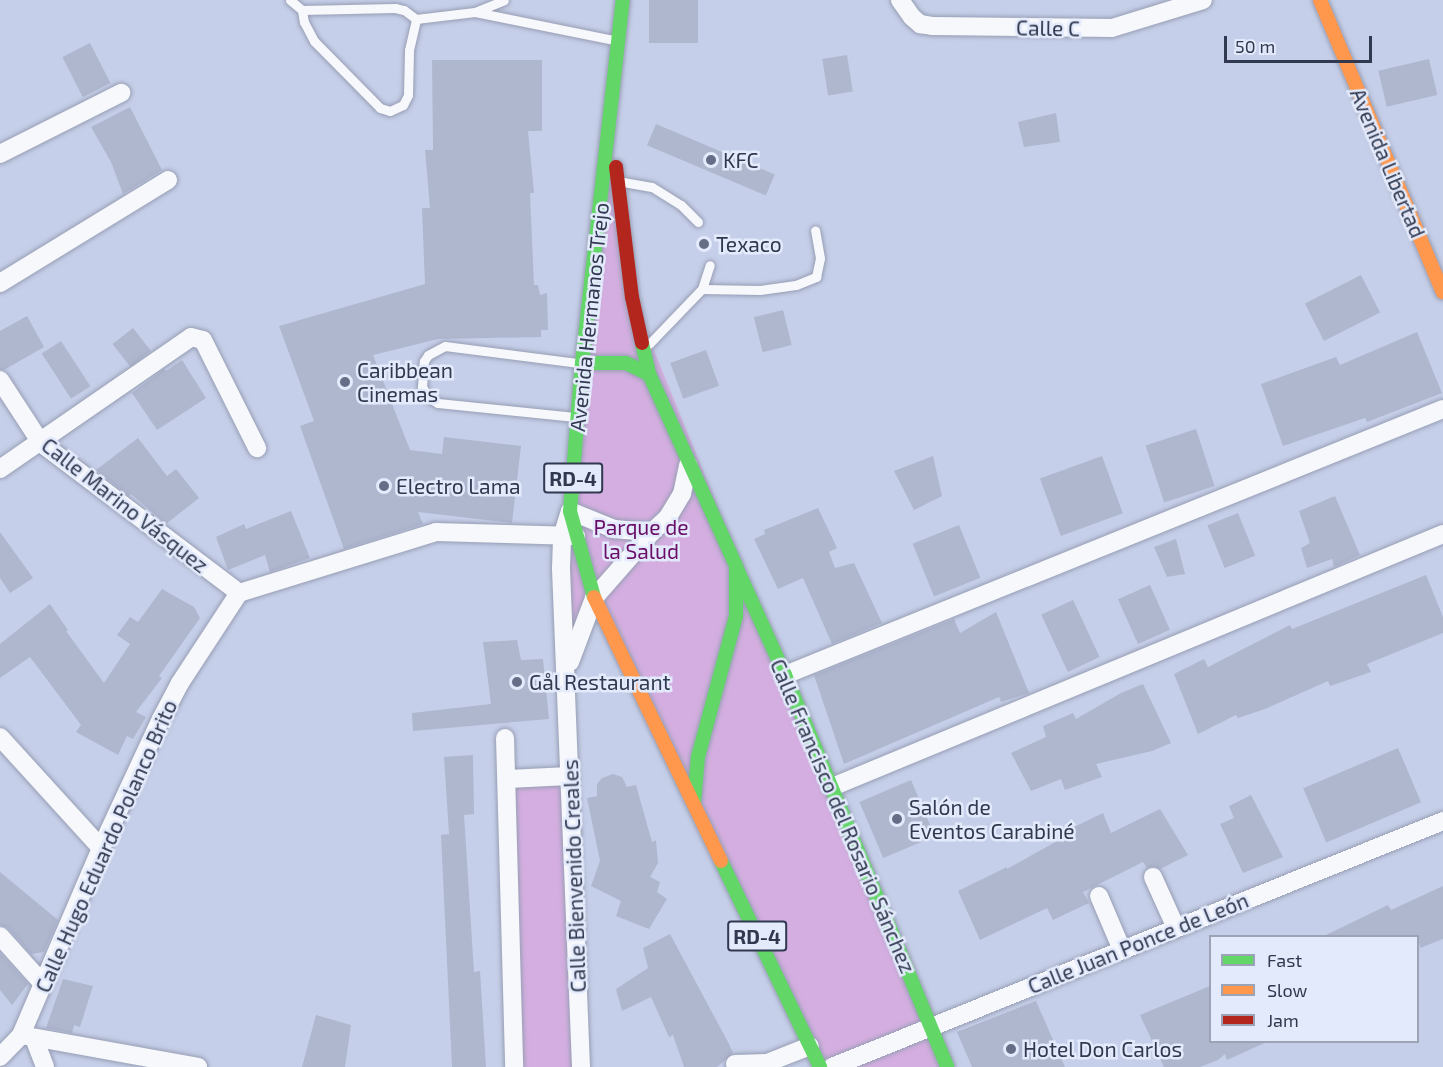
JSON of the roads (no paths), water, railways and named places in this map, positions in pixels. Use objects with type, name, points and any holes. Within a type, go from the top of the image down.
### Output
[{"type":"main road","name":"Avenida Hermanos Trejo","points":[[570,511],[582,363],[623,0]]},
{"type":"main road","name":"Avenida Libertad","points":[[1320,0],[1443,292]]},
{"type":"main road","name":"Avenida Hermanos Trejo","points":[[609,125],[632,297],[649,374],[736,566],[736,616],[698,757],[694,806]]},
{"type":"main road","points":[[582,363],[626,363],[649,374]]},
{"type":"main road","name":"RD-4","points":[[569,536],[594,598],[820,1067]]},
{"type":"main road","name":"Calle Francisco del Rosario Sánchez","points":[[736,566],[785,675],[947,1067]]},
{"type":"street","name":"Calle C","points":[[900,0],[920,24],[932,26],[1112,28],[1203,0]]},
{"type":"street","points":[[0,154],[121,93]]},
{"type":"street","points":[[0,283],[168,180]]},
{"type":"street","points":[[0,470],[191,336],[203,340],[257,448]]},
{"type":"street","name":"Calle Marino Vásquez","points":[[0,380],[41,443],[239,593]]},
{"type":"street","points":[[785,675],[1443,409]]},
{"type":"street","name":"Calle Bienvenido Creales","points":[[567,685],[570,661],[594,598],[668,517],[682,494],[689,460]]},
{"type":"street","points":[[570,511],[614,530],[652,532]]},
{"type":"street","name":"Calle Bienvenido Creales","points":[[570,511],[569,536],[561,568],[581,1067]]},
{"type":"street","points":[[239,593],[436,532],[569,536]]},
{"type":"street","points":[[832,787],[1443,534]]},
{"type":"street","name":"Calle Hugo Eduardo Polanco Brito","points":[[0,1057],[28,1037],[43,984],[142,756],[175,692],[239,593]]},
{"type":"street","points":[[0,736],[101,848]]},
{"type":"street","points":[[506,738],[514,1067]]},
{"type":"street","points":[[507,779],[570,776]]},
{"type":"street","name":"Calle Juan Ponce de León","points":[[832,1067],[1443,821]]},
{"type":"street","points":[[1153,877],[1176,928]]},
{"type":"street","points":[[1100,896],[1122,950]]},
{"type":"street","points":[[0,936],[43,984]]},
{"type":"street","points":[[28,1037],[45,1067]]},
{"type":"street","points":[[28,1037],[198,1067]]},
{"type":"street","points":[[735,1064],[748,1066],[767,1063],[810,1046]]},
{"type":"lane","points":[[290,0],[302,10],[304,22],[314,41],[380,108],[390,111],[403,105],[408,95],[409,50],[416,19]]},
{"type":"lane","points":[[302,10],[394,8],[416,19],[475,12],[504,0]]},
{"type":"lane","points":[[475,12],[618,41]]},
{"type":"lane","points":[[618,181],[652,187],[681,205],[699,222]]},
{"type":"lane","points":[[702,289],[760,290],[796,285],[816,277],[820,258],[815,230]]},
{"type":"lane","points":[[644,350],[702,289],[710,265]]},
{"type":"lane","points":[[578,417],[438,403],[429,398],[422,387],[424,361],[428,355],[445,346],[582,363]]},
{"type":"place","name":"KFC","points":[[711,160]]},
{"type":"place","name":"Texaco","points":[[704,244]]},
{"type":"place","name":"Caribbean Cinemas","points":[[345,382]]},
{"type":"place","name":"Electro Lama","points":[[384,486]]},
{"type":"place","name":"Gål Restaurant","points":[[517,682]]},
{"type":"place","name":"Salón de Eventos Carabiné","points":[[897,819]]},
{"type":"place","name":"Hotel Don Carlos","points":[[1011,1049]]},
{"type":"park label","name":"Parque de la Salud","points":[[641,539]]}]
